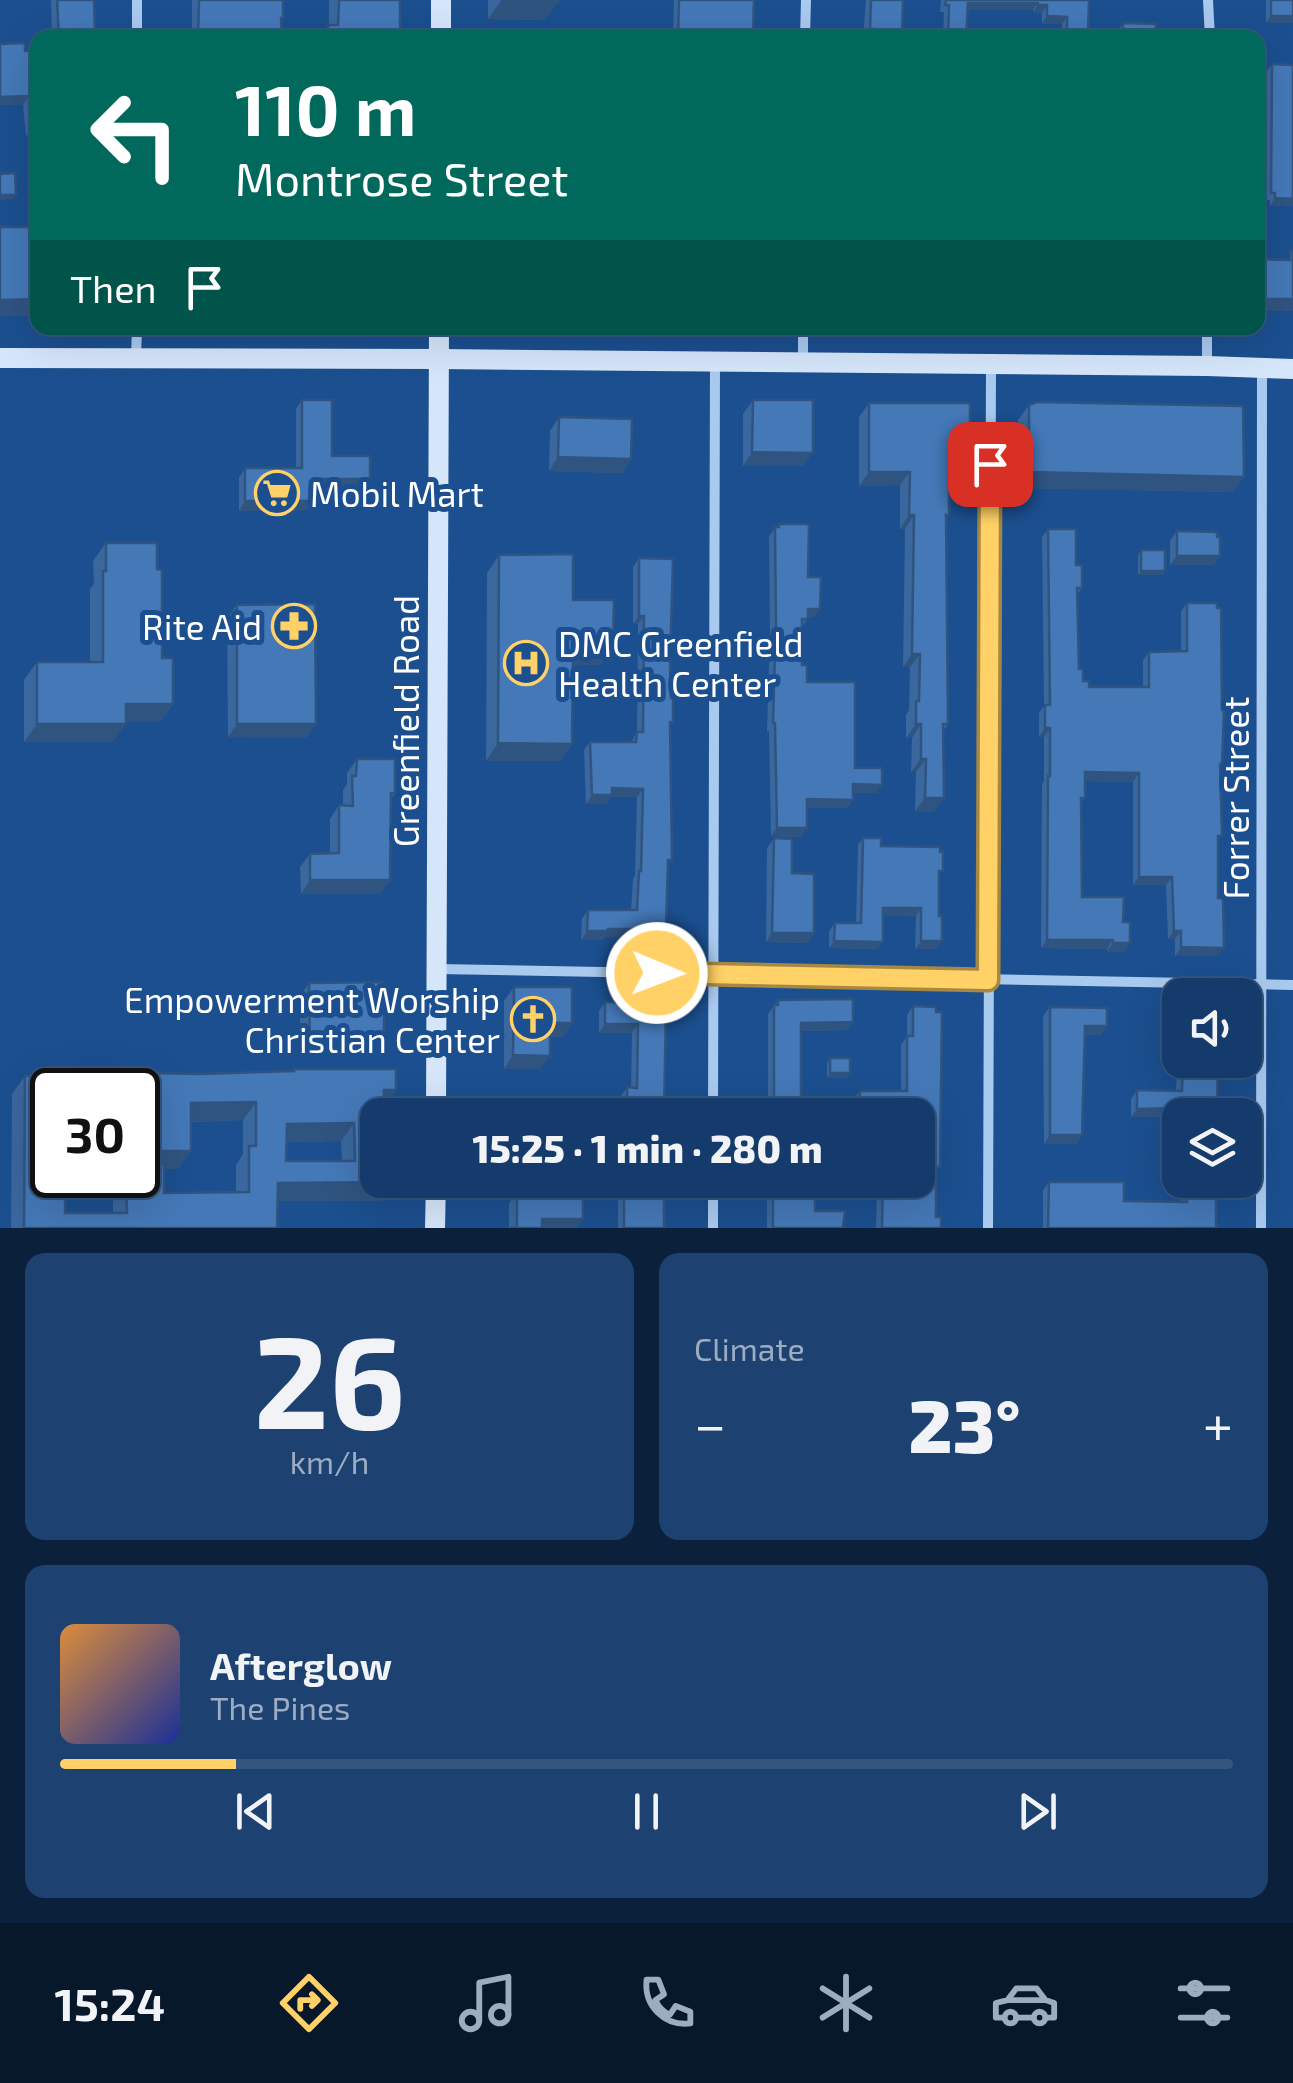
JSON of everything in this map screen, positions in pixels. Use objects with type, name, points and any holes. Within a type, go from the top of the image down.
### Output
[{"type":"main road","points":[[441,0],[441,30]]},
{"type":"main road","name":"Greenfield Road","points":[[436,1098],[439,335]]},
{"type":"main road","points":[[0,358],[1293,369]]},
{"type":"main road","points":[[436,1198],[436,1228]]},
{"type":"street","points":[[138,0],[138,30]]},
{"type":"street","points":[[805,30],[806,0]]},
{"type":"street","points":[[1208,0],[1210,30]]},
{"type":"street","points":[[136,358],[137,335]]},
{"type":"street","points":[[803,335],[803,362]]},
{"type":"street","points":[[1207,335],[1207,366]]},
{"type":"street","points":[[713,1098],[716,362]]},
{"type":"street","points":[[988,1228],[991,364]]},
{"type":"street","name":"Forrer Street","points":[[1262,368],[1262,978]]},
{"type":"street","points":[[436,969],[1162,983]]},
{"type":"street","points":[[1262,984],[1293,985]]},
{"type":"street","name":"Forrer Street","points":[[1261,1228],[1262,1078]]},
{"type":"street","points":[[713,1198],[713,1228]]},
{"type":"building","points":[[57,0],[94,0],[95,30],[59,30]]},
{"type":"building","points":[[199,0],[283,0],[282,30],[198,30]]},
{"type":"building","points":[[339,0],[400,0],[400,30],[328,30],[328,25],[338,25]]},
{"type":"building","points":[[679,0],[754,0],[753,30],[678,30]]},
{"type":"building","points":[[871,0],[903,0],[902,30],[870,29]]},
{"type":"building","points":[[946,0],[1089,0],[1088,30],[1067,30],[1067,17],[1047,16],[1047,5],[968,3],[966,30],[948,30],[949,5],[945,5]]},
{"type":"building","points":[[1271,0],[1293,0],[1293,16],[1271,16]]},
{"type":"building","points":[[1123,23],[1156,24],[1156,30],[1123,30]]},
{"type":"building","points":[[25,43],[25,51],[30,51],[30,107],[29,96],[0,97],[0,44]]},
{"type":"building","points":[[1272,64],[1293,65],[1293,199],[1275,198],[1275,193],[1271,193]]},
{"type":"building","points":[[15,173],[16,195],[0,195],[0,174]]},
{"type":"building","points":[[0,227],[30,227],[30,299],[0,300]]},
{"type":"building","points":[[1293,251],[1293,299],[1265,299],[1265,259],[1290,260]]},
{"type":"building","points":[[302,400],[332,400],[332,456],[370,456],[370,479],[323,479],[323,501],[245,501],[245,468],[302,468]]},
{"type":"building","points":[[753,400],[813,400],[813,453],[752,452]]},
{"type":"building","points":[[1037,402],[1243,406],[1244,477],[1029,472],[1029,405]]},
{"type":"building","points":[[869,403],[970,403],[970,472],[949,472],[946,515],[948,724],[943,724],[944,798],[925,798],[926,759],[921,759],[921,724],[916,724],[920,654],[912,654],[914,515],[909,515],[910,472],[869,472]]},
{"type":"building","points":[[559,417],[632,419],[631,459],[558,457]]},
{"type":"building","points":[[809,524],[808,577],[821,577],[820,609],[808,609],[808,619],[802,619],[802,665],[807,665],[807,682],[855,682],[855,768],[882,768],[882,785],[853,784],[853,800],[807,799],[807,828],[777,828],[775,653],[770,653],[770,636],[776,630],[775,527]]},
{"type":"building","points":[[1048,529],[1076,529],[1076,565],[1082,565],[1082,588],[1077,588],[1079,669],[1083,669],[1083,681],[1089,681],[1089,687],[1149,687],[1149,652],[1187,651],[1187,603],[1217,603],[1217,608],[1221,608],[1224,710],[1218,898],[1223,898],[1224,948],[1181,947],[1181,931],[1174,931],[1172,877],[1139,877],[1139,773],[1085,772],[1085,798],[1081,798],[1082,897],[1124,897],[1123,922],[1130,922],[1130,943],[1047,940]]},
{"type":"building","points":[[1177,531],[1217,532],[1220,556],[1177,556]]},
{"type":"building","points":[[106,543],[157,543],[157,569],[162,570],[162,658],[173,658],[173,704],[126,704],[126,724],[37,724],[37,662],[103,662]]},
{"type":"building","points":[[1141,550],[1165,550],[1165,571],[1141,571]]},
{"type":"building","points":[[573,554],[573,600],[614,600],[613,647],[573,647],[572,744],[498,743],[499,555]]},
{"type":"building","points":[[639,558],[673,559],[672,860],[668,860],[666,929],[587,931],[588,910],[637,910],[643,789],[612,788],[612,795],[592,795],[590,742],[636,742],[637,732],[643,732],[644,616],[639,616]]},
{"type":"building","points":[[315,604],[316,724],[237,724],[237,605]]},
{"type":"building","points":[[357,759],[395,759],[390,880],[310,880],[310,854],[339,853],[339,805],[353,806],[352,776],[356,776]]},
{"type":"building","points":[[774,838],[792,839],[792,873],[814,874],[814,933],[772,933]]},
{"type":"building","points":[[863,838],[881,838],[881,846],[940,847],[942,941],[921,941],[921,908],[883,908],[883,942],[834,941],[835,923],[861,923]]},
{"type":"building","points":[[384,982],[384,1041],[310,1042],[309,983]]},
{"type":"building","name":"Empowerment Worship Christian Center","points":[[514,987],[572,987],[572,1023],[550,1023],[550,1056],[513,1055]]},
{"type":"building","points":[[853,999],[853,1022],[801,1023],[801,1098],[774,1098],[774,1005],[778,1005],[778,1000]]},
{"type":"building","points":[[605,1002],[661,1002],[666,1007],[664,1098],[627,1098],[627,1087],[637,1088],[638,1024],[605,1024]]},
{"type":"building","points":[[913,1006],[936,1007],[936,1012],[942,1012],[940,1167],[936,1167],[936,1217],[941,1217],[941,1228],[882,1228],[883,1198],[935,1198],[935,1098],[860,1098],[860,1091],[907,1091],[907,1036],[913,1036]]},
{"type":"building","points":[[1050,1007],[1107,1008],[1107,1026],[1085,1026],[1082,1135],[1050,1135]]},
{"type":"building","points":[[830,1058],[850,1058],[850,1073],[830,1073]]},
{"type":"building","points":[[396,1069],[396,1090],[384,1090],[384,1098],[360,1098],[360,1182],[278,1183],[277,1228],[24,1228],[25,1076],[30,1076],[30,1198],[65,1198],[65,1213],[127,1213],[127,1198],[160,1198],[160,1165],[164,1165],[164,1193],[249,1192],[249,1146],[256,1146],[256,1102],[191,1103],[191,1151],[160,1151],[160,1073]],"holes":[[[354,1123],[355,1161],[286,1161],[287,1124]]]},
{"type":"building","points":[[1182,1078],[1218,1078],[1217,1098],[1162,1098],[1162,1108],[1137,1109],[1137,1090],[1182,1091]]},
{"type":"building","points":[[1049,1182],[1124,1182],[1124,1201],[1187,1202],[1187,1198],[1216,1198],[1216,1228],[1048,1228]]},
{"type":"building","points":[[517,1198],[583,1199],[583,1219],[542,1219],[542,1228],[517,1228]]},
{"type":"building","points":[[624,1198],[664,1198],[664,1228],[624,1228]]},
{"type":"building","points":[[773,1198],[815,1198],[815,1211],[845,1211],[843,1228],[773,1228]]},
{"type":"place","name":"Mobil Mart","points":[[277,493]]},
{"type":"place","name":"Rite Aid","points":[[294,626]]},
{"type":"place","name":"DMC Greenfield Health Center","points":[[526,663]]},
{"type":"place","name":"Empowerment Worship Christian Center","points":[[533,1019]]},
{"type":"route","points":[[657,973],[988,980],[990,464]]}]
